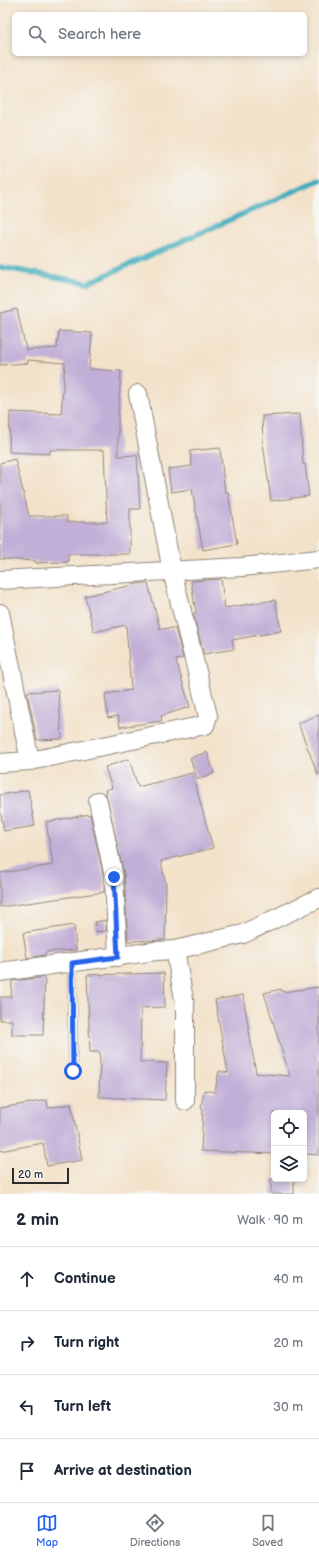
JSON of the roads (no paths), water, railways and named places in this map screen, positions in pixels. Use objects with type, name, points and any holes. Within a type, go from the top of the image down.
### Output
[{"type":"street","points":[[0,763],[30,761],[205,725],[208,716],[172,571],[138,394]]},
{"type":"street","points":[[0,580],[242,567],[319,559]]},
{"type":"street","points":[[0,613],[30,761]]},
{"type":"street","points":[[98,801],[114,877],[118,957]]},
{"type":"street","points":[[0,972],[156,951],[175,950],[243,934],[319,898]]},
{"type":"street","points":[[175,950],[185,1005],[185,1101]]},
{"type":"lane","points":[[72,963],[73,1071]]},
{"type":"waterway","points":[[0,267],[88,283],[319,180]]}]
